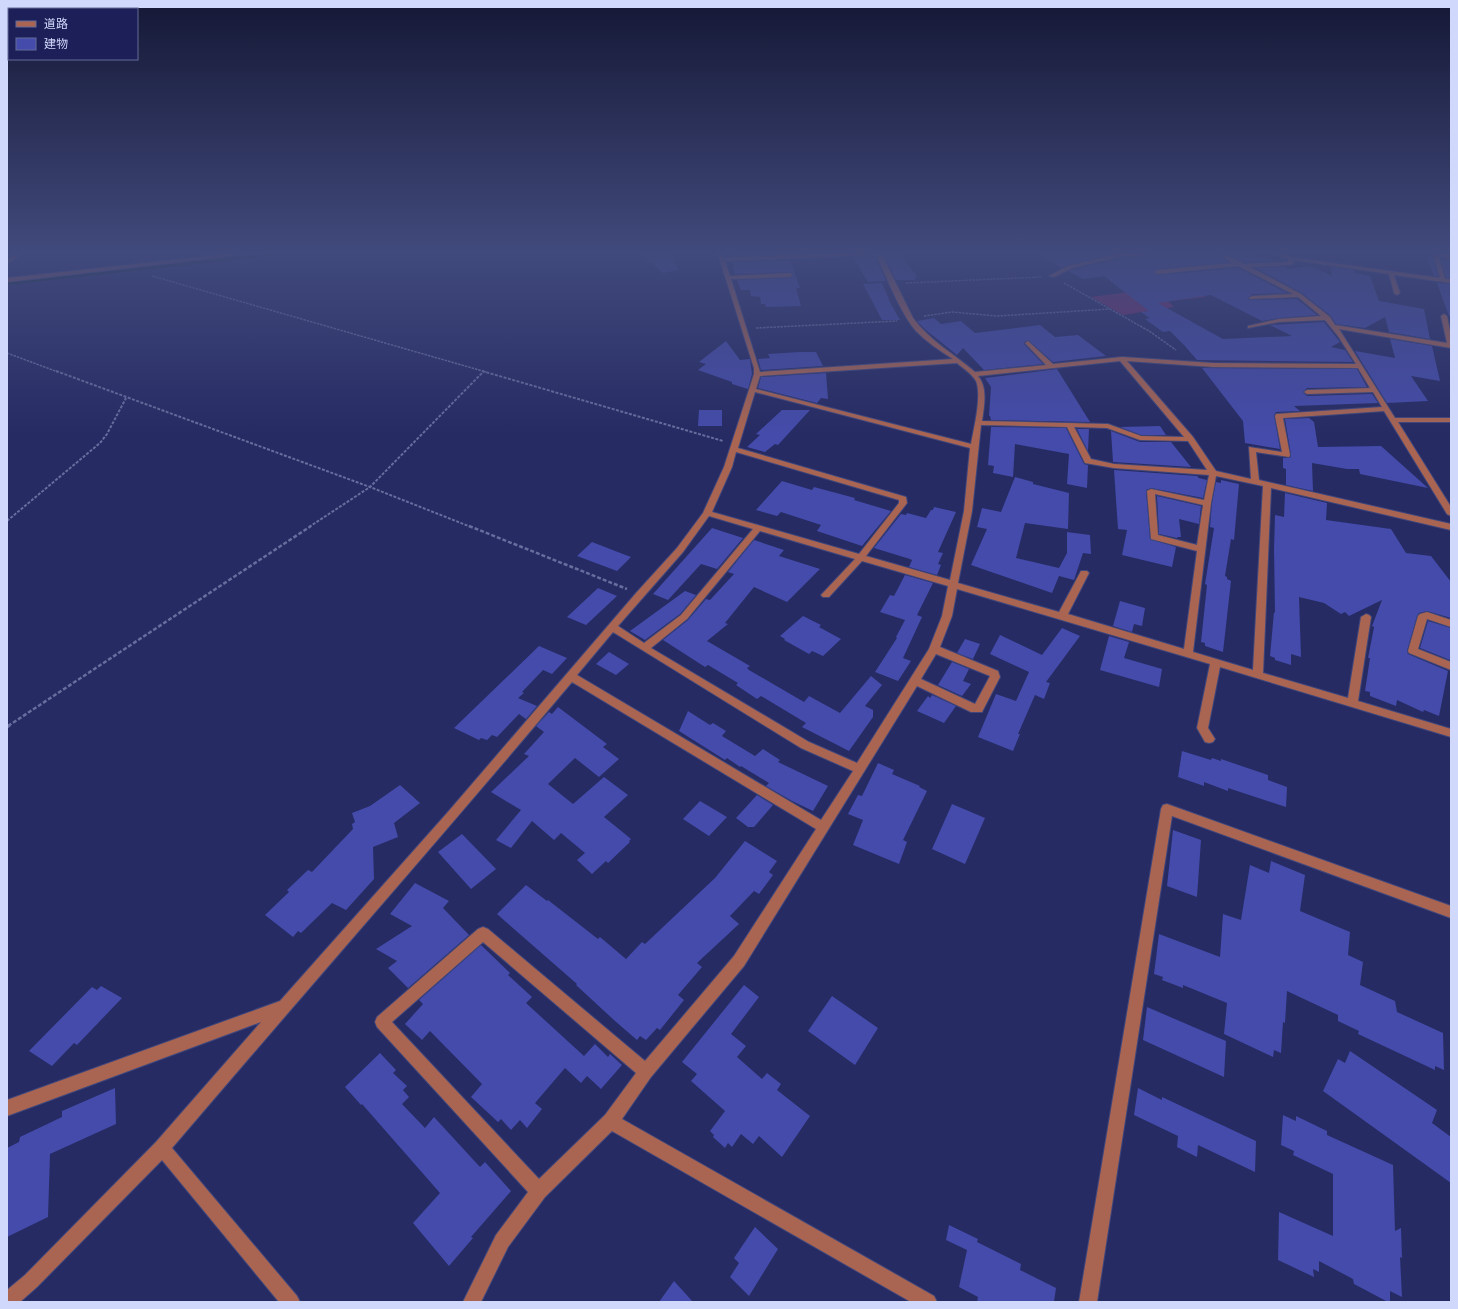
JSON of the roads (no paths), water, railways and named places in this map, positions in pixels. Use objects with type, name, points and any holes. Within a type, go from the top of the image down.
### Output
[{"type":"street","points":[[7,1302],[31,1281],[162,1148],[284,1006],[452,816],[640,594],[680,550],[708,513],[728,467],[757,374],[757,368],[739,312]]},
{"type":"street","points":[[472,1302],[502,1241],[539,1191],[611,1121],[646,1072],[739,960],[824,828],[934,649],[947,616],[968,511],[981,392],[974,374],[959,361],[928,339],[918,329],[907,312]]},
{"type":"street","points":[[1322,312],[1341,335],[1451,514]]},
{"type":"street","points":[[1332,326],[1450,345],[1444,316]]},
{"type":"street","points":[[1250,328],[1263,322],[1276,320],[1328,318]]},
{"type":"street","points":[[1028,343],[1052,367]]},
{"type":"street","points":[[974,374],[1122,359],[1198,364],[1359,366]]},
{"type":"street","points":[[1122,359],[1190,439],[1213,473],[1207,503],[1188,654]]},
{"type":"street","points":[[757,374],[959,361]]},
{"type":"street","points":[[753,390],[815,404],[974,447]]},
{"type":"street","points":[[1307,392],[1374,390]]},
{"type":"street","points":[[1255,482],[1252,449],[1286,455],[1279,416],[1386,409]]},
{"type":"street","points":[[1394,420],[1451,420]]},
{"type":"street","points":[[978,423],[1108,426],[1140,438],[1190,439]]},
{"type":"street","points":[[1069,425],[1088,461],[1114,466],[1213,473],[1267,484],[1451,527]]},
{"type":"street","points":[[734,447],[903,499],[903,503],[861,557],[826,595]]},
{"type":"street","points":[[1258,675],[1267,484]]},
{"type":"street","points":[[1201,549],[1154,537],[1151,491],[1207,503]]},
{"type":"street","points":[[708,513],[1062,616],[1451,733]]},
{"type":"street","points":[[644,648],[684,617],[758,528]]},
{"type":"street","points":[[1062,616],[1084,573]]},
{"type":"street","points":[[1451,624],[1426,615],[1423,616],[1413,652],[1451,666]]},
{"type":"street","points":[[1352,703],[1366,617]]},
{"type":"street","points":[[612,627],[805,746],[860,769]]},
{"type":"street","points":[[915,681],[975,709],[978,709],[995,677],[994,674],[934,649]]},
{"type":"street","points":[[1209,739],[1202,728],[1216,662]]},
{"type":"street","points":[[570,676],[824,828]]},
{"type":"street","points":[[1088,1302],[1167,809],[1451,912]]},
{"type":"street","points":[[539,1191],[382,1022],[483,933],[646,1072]]},
{"type":"street","points":[[7,1108],[284,1006]]},
{"type":"street","points":[[611,1121],[928,1302]]},
{"type":"street","points":[[162,1148],[291,1302]]}]
